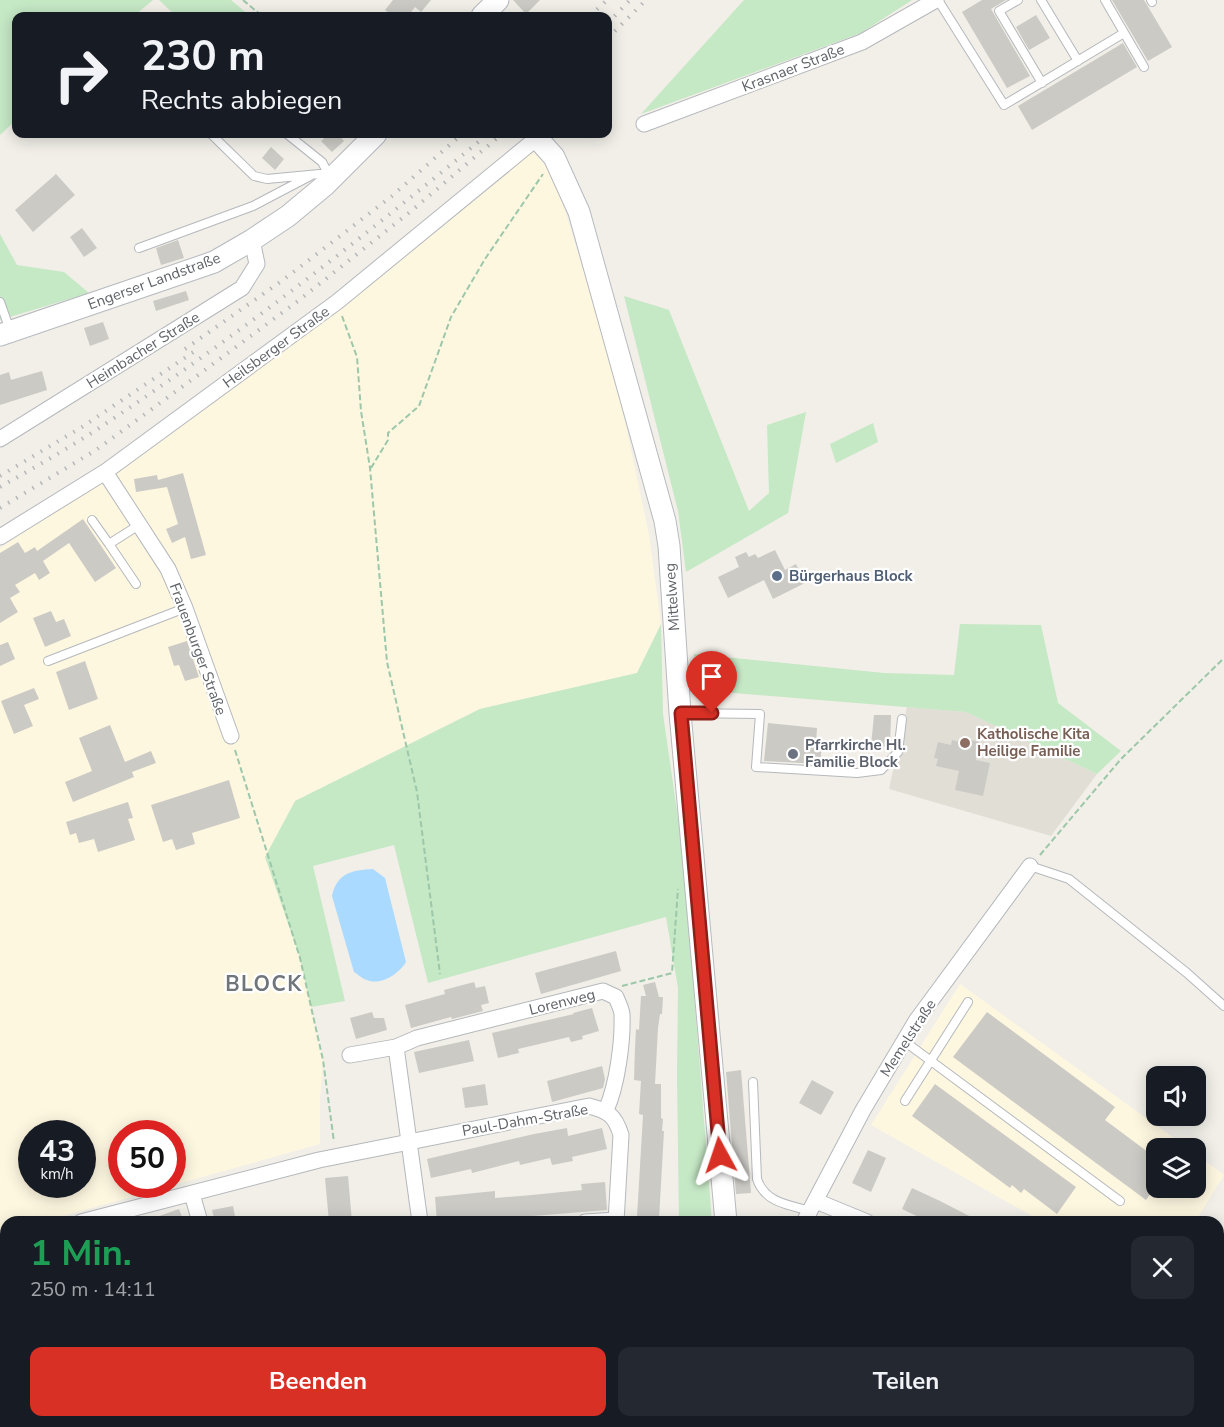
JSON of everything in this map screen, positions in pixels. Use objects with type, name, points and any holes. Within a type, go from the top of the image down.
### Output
[{"type":"main road","points":[[486,12],[498,0]]},
{"type":"main road","name":"Engerser Landstraße","points":[[5,333],[204,266],[252,240],[288,216],[372,138]]},
{"type":"main road","name":"Mittelweg","points":[[537,138],[554,157],[579,212],[665,521],[669,546],[681,713],[725,1216]]},
{"type":"street","name":"Krasnaer Straße","points":[[644,123],[862,42],[937,0]]},
{"type":"street","name":"Heilsberger Straße","points":[[0,537],[105,472],[337,302],[537,138]]},
{"type":"street","name":"Heimbacher Straße","points":[[0,439],[242,288],[256,264],[252,240]]},
{"type":"street","name":"Frauenburger Straße","points":[[105,472],[168,569],[185,608],[231,736]]},
{"type":"street","name":"Memelstraße","points":[[810,1212],[863,1110],[916,1021],[1030,866]]},
{"type":"street","name":"Lorenweg","points":[[350,1055],[396,1047],[417,1038],[603,992],[616,997],[622,1013],[613,1096],[606,1110]]},
{"type":"street","points":[[396,1047],[419,1216]]},
{"type":"street","name":"Paul-Dahm-Straße","points":[[105,1216],[336,1157],[589,1106],[606,1110],[617,1124],[621,1135],[616,1216]]},
{"type":"street","points":[[192,1194],[198,1216]]},
{"type":"street","points":[[810,1212],[833,1216]]},
{"type":"lane","points":[[937,0],[1004,105],[1124,33]]},
{"type":"lane","points":[[1018,0],[999,11],[1042,82]]},
{"type":"lane","points":[[1041,0],[1078,61]]},
{"type":"lane","points":[[1105,0],[1144,67]]},
{"type":"lane","points":[[216,138],[254,176],[267,178],[333,173]]},
{"type":"lane","points":[[292,138],[333,173]]},
{"type":"lane","points":[[139,248],[253,206],[312,175]]},
{"type":"lane","points":[[0,302],[5,333]]},
{"type":"lane","points":[[92,520],[136,584]]},
{"type":"lane","points":[[109,544],[139,525]]},
{"type":"lane","points":[[48,661],[185,608]]},
{"type":"lane","points":[[681,713],[760,714],[756,767],[858,773],[881,770],[898,752],[902,718]]},
{"type":"lane","points":[[1030,866],[1069,879],[1187,973],[1224,1006]]},
{"type":"lane","points":[[905,1101],[968,1002]]},
{"type":"lane","points":[[904,1041],[1120,1201]]},
{"type":"lane","points":[[753,1082],[759,1187],[764,1194],[776,1201],[810,1212]]},
{"type":"path","points":[[243,0],[257,12]]},
{"type":"path","points":[[370,468],[388,440],[388,433],[419,406],[452,317],[485,259],[554,157]]},
{"type":"path","points":[[337,302],[357,357],[361,411],[370,468],[387,662],[417,792],[440,974]]},
{"type":"path","points":[[1030,866],[1121,759],[1224,658]]},
{"type":"path","points":[[231,736],[300,958],[323,1060],[336,1157]]},
{"type":"path","points":[[603,992],[672,973],[678,882]]},
{"type":"shaded area","points":[[532,150],[554,175],[615,374],[649,535],[661,624],[637,673],[480,709],[295,801],[300,958],[323,1060],[320,1144],[186,1182],[186,1120],[108,1120],[108,1198],[128,1198],[63,1216],[0,1216],[0,548],[176,430],[342,307]]},
{"type":"shaded area","name":"Katholische Kita Heilige Familie","points":[[907,707],[966,712],[1097,774],[1051,836],[889,789]]},
{"type":"shaded area","points":[[960,984],[1146,1118],[1146,1126],[1157,1126],[1174,1138],[1146,1138],[1146,1198],[1206,1198],[1206,1162],[1224,1175],[1199,1216],[1032,1216],[871,1125]]},
{"type":"green space","points":[[0,0],[153,0],[139,12],[12,12],[12,124],[0,135]]},
{"type":"green space","points":[[159,0],[231,0],[245,12],[172,12]]},
{"type":"green space","points":[[744,0],[912,0],[861,33],[641,114]]},
{"type":"green space","points":[[0,234],[17,265],[64,272],[89,293],[0,320]]},
{"type":"green space","points":[[624,296],[669,310],[749,511],[769,493],[767,425],[806,412],[788,513],[686,572],[678,511]]},
{"type":"green space","points":[[873,423],[878,442],[836,463],[830,444]]},
{"type":"green space","points":[[661,624],[663,714],[683,853],[712,1216],[679,1216],[678,988],[666,917],[428,983],[394,845],[313,866],[345,1001],[311,1007],[300,958],[265,857],[295,801],[480,709],[637,673]]},
{"type":"green space","points":[[960,624],[1041,625],[1058,703],[1121,751],[1097,774],[966,712],[698,690],[694,654],[884,673],[954,675]]},
{"type":"water","points":[[373,869],[385,878],[406,962],[390,977],[378,981],[363,979],[354,972],[332,896],[338,882],[347,874],[358,870]]},
{"type":"building","points":[[393,0],[431,0],[421,12],[415,7],[411,12],[385,10]]},
{"type":"building","points":[[513,0],[540,0],[528,12],[524,12]]},
{"type":"building","points":[[982,0],[1006,0],[991,9],[1030,76],[1007,88],[962,12]]},
{"type":"building","points":[[1112,0],[1144,0],[1172,47],[1148,61]]},
{"type":"building","points":[[1036,15],[1050,38],[1029,50],[1016,27]]},
{"type":"building","points":[[1123,43],[1137,67],[1032,130],[1018,106]]},
{"type":"building","points":[[324,138],[341,138],[344,141],[332,152],[321,141]]},
{"type":"building","points":[[271,147],[284,159],[275,170],[262,158]]},
{"type":"building","points":[[56,174],[75,195],[33,232],[15,210]]},
{"type":"building","points":[[82,228],[97,248],[84,257],[70,237]]},
{"type":"building","points":[[178,240],[184,258],[161,265],[156,248]]},
{"type":"building","points":[[186,291],[189,300],[156,311],[153,301]]},
{"type":"building","points":[[103,322],[109,339],[90,346],[84,328]]},
{"type":"building","points":[[42,371],[47,390],[0,405],[0,375],[9,372],[11,380]]},
{"type":"building","points":[[183,473],[206,555],[191,559],[185,537],[172,543],[166,529],[178,524],[167,487],[136,492],[134,479],[157,475],[158,480]]},
{"type":"building","points":[[83,519],[116,568],[95,582],[69,543],[43,561],[50,573],[39,580],[35,573],[15,585],[20,592],[10,598],[18,612],[0,623],[0,553],[18,542],[25,553],[35,547],[37,551]]},
{"type":"building","points":[[775,550],[785,570],[796,564],[805,583],[773,599],[764,580],[728,598],[718,577],[739,567],[735,557],[746,552],[749,557],[755,554],[758,558]]},
{"type":"building","points":[[51,611],[56,622],[64,619],[71,636],[45,647],[33,618]]},
{"type":"building","points":[[187,641],[199,677],[185,681],[179,665],[174,666],[168,647]]},
{"type":"building","points":[[8,642],[15,659],[0,666],[0,645]]},
{"type":"building","points":[[85,661],[98,699],[69,710],[56,672]]},
{"type":"building","points":[[34,688],[39,699],[24,705],[33,726],[14,734],[1,701]]},
{"type":"building","points":[[874,715],[891,715],[890,747],[871,746]]},
{"type":"building","name":"Pfarrkirche Hl. Familie Block","points":[[768,723],[817,728],[816,745],[822,745],[820,764],[764,761]]},
{"type":"building","points":[[110,725],[125,762],[151,751],[156,763],[132,772],[134,777],[73,802],[65,782],[92,771],[79,738]]},
{"type":"building","points":[[967,739],[980,742],[976,760],[990,763],[983,796],[955,790],[959,771],[936,766],[938,759],[934,758],[938,742],[951,745],[952,740],[966,743]]},
{"type":"building","points":[[229,780],[240,818],[192,833],[195,844],[176,850],[172,839],[163,842],[151,805]]},
{"type":"building","points":[[128,802],[133,818],[128,819],[135,840],[98,852],[94,839],[79,843],[76,833],[70,835],[66,822]]},
{"type":"building","points":[[616,951],[621,971],[541,994],[535,973]]},
{"type":"building","points":[[474,982],[476,988],[485,986],[489,1003],[481,1005],[483,1011],[411,1028],[405,1005],[445,994],[444,990]]},
{"type":"building","points":[[655,982],[659,997],[663,997],[658,1028],[655,1084],[661,1084],[661,1118],[663,1119],[662,1131],[664,1131],[659,1216],[637,1216],[643,1115],[639,1114],[641,1081],[634,1080],[636,1029],[639,1030],[641,996],[646,996],[643,985]]},
{"type":"building","points":[[592,1008],[599,1031],[582,1036],[583,1039],[571,1042],[569,1037],[518,1049],[519,1053],[498,1058],[492,1033]]},
{"type":"building","points":[[372,1012],[374,1018],[384,1018],[387,1030],[356,1039],[350,1018]]},
{"type":"building","points":[[987,1012],[1115,1107],[1105,1120],[1146,1151],[1146,1200],[953,1057]]},
{"type":"building","points":[[469,1040],[474,1061],[419,1073],[414,1052]]},
{"type":"building","points":[[602,1066],[605,1079],[603,1088],[552,1102],[547,1081]]},
{"type":"building","points":[[741,1070],[751,1193],[736,1194],[726,1072]]},
{"type":"building","points":[[812,1080],[834,1092],[821,1115],[799,1103]]},
{"type":"building","points":[[485,1084],[488,1105],[465,1108],[462,1088]]},
{"type":"building","points":[[935,1084],[1076,1187],[1057,1214],[1024,1189],[1021,1193],[1012,1185],[1010,1188],[912,1116]]},
{"type":"building","points":[[567,1128],[568,1136],[602,1128],[607,1149],[572,1157],[573,1161],[552,1165],[550,1158],[520,1165],[519,1161],[472,1173],[471,1169],[431,1178],[427,1159]]},
{"type":"building","points":[[868,1150],[886,1158],[871,1192],[852,1183]]},
{"type":"building","points":[[348,1176],[351,1216],[328,1216],[325,1178]]},
{"type":"building","points":[[605,1182],[607,1210],[534,1216],[437,1216],[435,1197],[495,1191],[495,1198],[532,1195],[582,1190],[581,1184]]},
{"type":"building","points":[[912,1188],[969,1216],[917,1216],[902,1209]]},
{"type":"building","points":[[233,1206],[235,1216],[214,1216],[212,1210]]},
{"type":"building","points":[[179,1209],[182,1216],[159,1216]]},
{"type":"railway","points":[[594,12],[607,0]]},
{"type":"railway","points":[[612,19],[630,0]]},
{"type":"railway","points":[[612,34],[646,0]]},
{"type":"railway","points":[[185,349],[283,280],[392,196],[457,138]]},
{"type":"railway","points":[[0,487],[90,434],[193,364],[342,252],[483,138]]},
{"type":"railway","points":[[0,508],[96,450],[298,301],[410,212],[497,138]]},
{"type":"railway","points":[[0,476],[82,427],[198,349]]},
{"type":"place","name":"Bürgerhaus Block","points":[[777,576]]},
{"type":"place","name":"Katholische Kita Heilige Familie","points":[[965,743]]},
{"type":"place","name":"Pfarrkirche Hl. Familie Block","points":[[793,754]]},
{"type":"district","name":"BLOCK","points":[[264,984]]},
{"type":"route","points":[[712,713],[681,713],[720,1155]]}]
